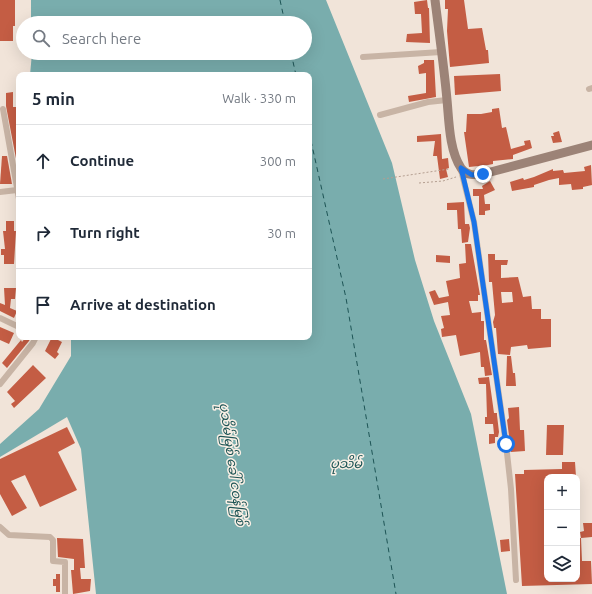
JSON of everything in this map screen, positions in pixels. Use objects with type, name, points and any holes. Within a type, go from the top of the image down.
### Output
[{"type":"street","points":[[435,0],[448,100],[451,142],[461,168],[474,222],[506,444],[511,489],[516,580]]},
{"type":"street","points":[[363,57],[441,52]]},
{"type":"street","points":[[380,115],[428,102],[448,100]]},
{"type":"street","points":[[3,109],[16,184]]},
{"type":"street","points":[[461,168],[472,175],[483,174],[592,145]]},
{"type":"street","points":[[0,192],[16,190]]},
{"type":"street","points":[[0,318],[16,326]]},
{"type":"street","points":[[0,384],[35,340]]},
{"type":"street","points":[[0,527],[9,535],[50,537],[53,540],[53,561],[64,562],[65,594]]},
{"type":"path","points":[[419,183],[442,181],[455,177],[460,173],[461,168]]},
{"type":"path","points":[[383,179],[449,169]]},
{"type":"water","name":"ပုသိမ်","points":[[31,0],[326,0],[392,163],[415,260],[434,321],[471,414],[507,594],[96,594],[81,449],[67,417],[0,457],[0,444],[39,409],[71,356],[71,340],[312,340],[312,72],[30,72],[31,60],[312,60],[312,16],[31,16]]},
{"type":"building","points":[[0,0],[15,0],[15,26],[13,26],[13,41],[0,41]]},
{"type":"building","points":[[427,0],[429,8],[430,43],[406,42],[407,34],[422,33],[421,14],[415,14],[414,2]]},
{"type":"building","points":[[445,0],[464,0],[468,29],[482,28],[486,50],[488,50],[489,63],[450,67],[447,31],[448,9],[445,9]]},
{"type":"building","points":[[424,60],[434,60],[436,97],[409,102],[408,96],[426,93],[426,73],[419,74],[418,66],[424,63]]},
{"type":"building","points":[[500,74],[501,91],[455,95],[454,76]]},
{"type":"building","points":[[13,92],[13,107],[16,107],[16,158],[6,106],[6,93]]},
{"type":"building","points":[[499,108],[502,128],[506,127],[511,149],[525,145],[524,141],[530,140],[532,148],[513,155],[513,159],[493,161],[493,164],[469,167],[464,132],[466,132],[467,114],[492,112],[492,109]]},
{"type":"building","points":[[559,131],[562,142],[553,143],[551,136],[554,136],[553,133]]},
{"type":"building","points":[[441,134],[442,159],[448,158],[449,168],[446,169],[448,177],[440,179],[437,156],[433,156],[435,141],[417,142],[417,136]]},
{"type":"building","points":[[2,156],[7,156],[12,184],[0,184]]},
{"type":"building","points":[[591,165],[592,185],[583,187],[583,189],[572,190],[571,184],[559,185],[559,178],[534,185],[534,187],[512,191],[510,182],[523,178],[524,180],[534,177],[553,169],[553,171],[563,170],[564,173],[585,171],[584,167]]},
{"type":"building","points":[[490,181],[495,190],[484,195],[485,204],[490,204],[490,210],[485,211],[485,215],[479,215],[479,196],[473,196],[473,189],[483,189],[482,186]]},
{"type":"building","points":[[464,202],[465,224],[469,224],[470,228],[468,242],[462,243],[461,229],[458,229],[457,210],[447,210],[447,203]]},
{"type":"building","points":[[6,221],[14,221],[14,231],[16,231],[14,264],[4,264],[4,255],[1,255],[1,249],[5,249],[3,231],[6,231]]},
{"type":"building","points":[[465,244],[471,244],[480,295],[478,295],[478,301],[469,301],[472,313],[481,312],[481,321],[484,321],[484,340],[486,340],[492,375],[485,376],[484,367],[481,367],[480,352],[460,356],[456,335],[442,337],[441,329],[444,328],[441,316],[450,315],[448,302],[434,305],[429,292],[435,290],[439,298],[449,296],[446,281],[460,278],[459,264],[466,263]]},
{"type":"building","points":[[488,254],[495,254],[495,260],[508,260],[507,265],[501,265],[501,278],[518,277],[523,297],[531,296],[532,309],[541,309],[541,319],[551,319],[551,347],[528,349],[527,345],[511,347],[510,355],[498,354],[496,328],[494,328],[493,322],[495,315],[492,282],[489,282]],"holes":[[[501,292],[512,292],[513,302],[502,303]]]},
{"type":"building","points":[[436,255],[450,256],[450,263],[436,262]]},
{"type":"building","points":[[4,288],[16,288],[15,299],[11,299],[10,308],[16,311],[14,318],[0,311],[0,303],[5,305]]},
{"type":"building","points":[[0,327],[14,333],[9,344],[0,340]]},
{"type":"building","points":[[21,340],[22,342],[24,340],[30,340],[7,368],[2,363]]},
{"type":"building","points":[[50,340],[58,340],[62,342],[57,352],[59,354],[55,359],[45,351]]},
{"type":"building","points":[[507,356],[511,356],[516,386],[506,386]]},
{"type":"building","points":[[33,365],[46,378],[14,408],[11,404],[15,401],[7,392]]},
{"type":"building","points":[[489,377],[494,413],[497,413],[499,432],[498,437],[495,437],[495,443],[489,444],[489,434],[494,434],[493,424],[485,424],[485,417],[487,417],[486,384],[479,384],[478,378]]},
{"type":"building","points":[[519,407],[520,430],[524,430],[525,451],[511,452],[507,420],[509,418],[508,408]]},
{"type":"building","points":[[547,425],[564,425],[563,455],[546,455]]},
{"type":"building","points":[[67,427],[75,443],[58,452],[77,490],[40,507],[25,475],[11,481],[27,508],[12,516],[0,494],[0,459]]},
{"type":"building","points":[[562,462],[575,462],[576,474],[544,474],[544,582],[580,582],[581,538],[582,561],[591,561],[592,584],[522,586],[515,474],[524,474],[524,470],[562,469]]},
{"type":"building","points":[[583,523],[592,523],[592,537],[581,538],[580,532],[584,531]]},
{"type":"building","points":[[57,538],[83,539],[85,568],[80,568],[81,579],[91,579],[90,591],[73,594],[71,570],[74,570],[74,559],[58,557]]},
{"type":"building","points":[[509,539],[510,551],[501,552],[500,540]]},
{"type":"building","points":[[56,574],[60,574],[60,592],[56,592],[56,586],[53,586],[53,579],[56,579]]},
{"type":"ferry route","points":[[280,0],[283,16]]},
{"type":"ferry route","points":[[293,60],[295,72]]},
{"type":"ferry route","points":[[312,145],[346,298],[396,594]]},
{"type":"route","points":[[483,174],[467,174],[461,168],[474,222],[506,444]]},
{"type":"water label","name":"ပုသိမ်မြစ် ခေါ် ငဝန်မြစ်","points":[[233,464]]}]
